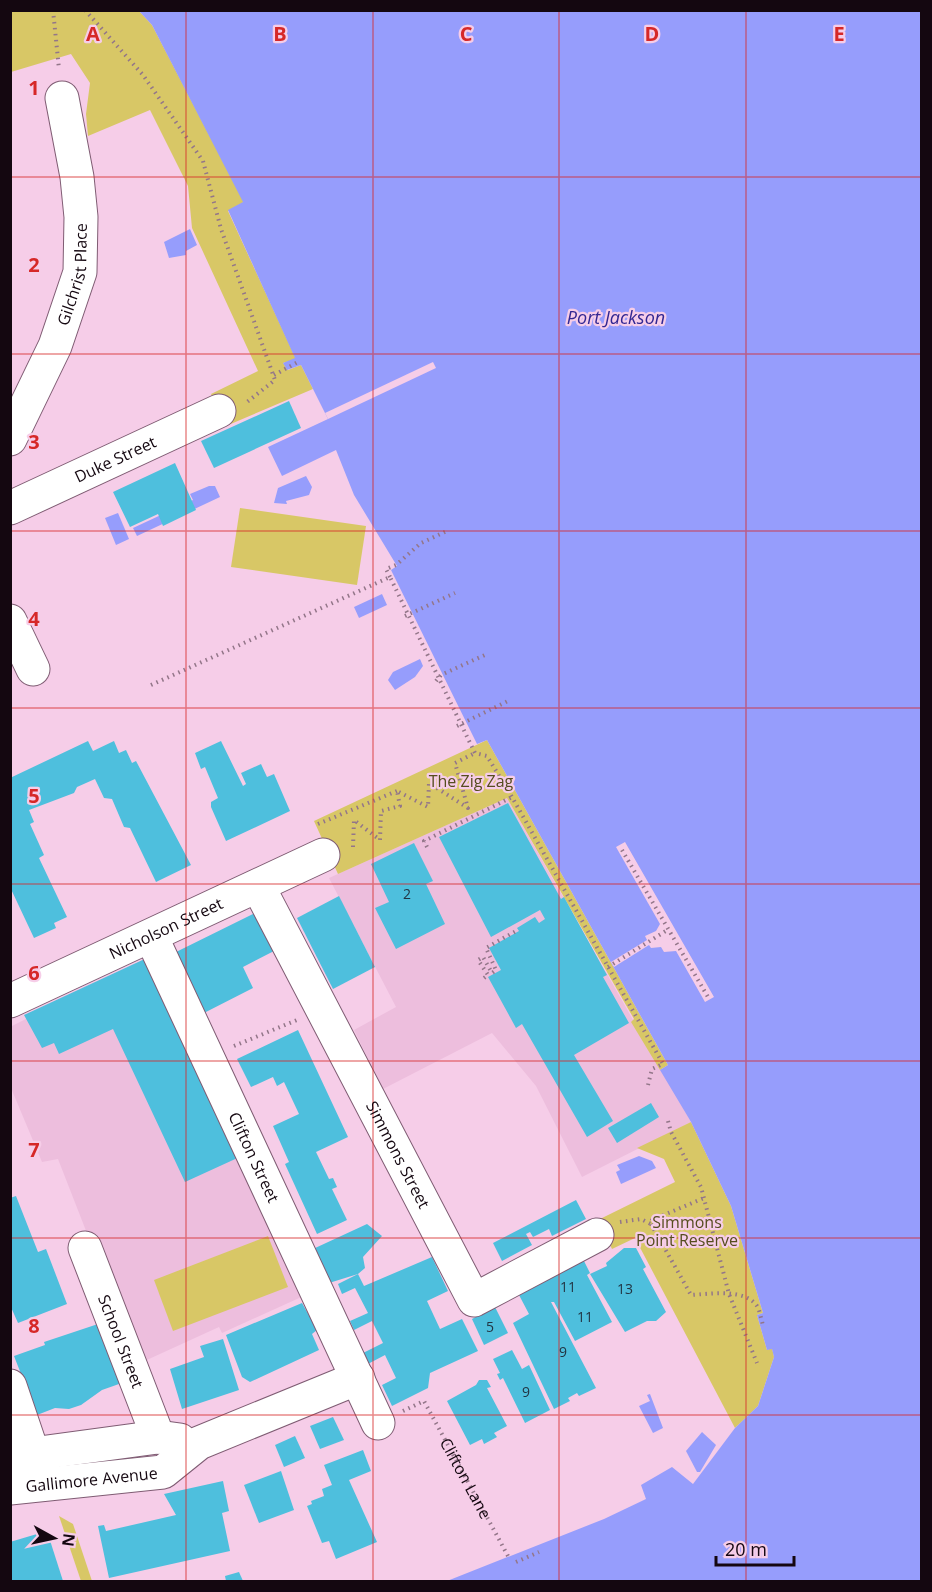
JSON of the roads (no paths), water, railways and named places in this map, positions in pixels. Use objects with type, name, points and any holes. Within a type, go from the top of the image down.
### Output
[{"type":"street","name":"Gilchrist Place","points":[[10,439],[56,346],[80,272],[81,217],[77,177],[62,98]]},
{"type":"street","name":"Duke Street","points":[[10,508],[229,409]]},
{"type":"street","points":[[10,621],[33,669]]},
{"type":"street","name":"Nicholson Street","points":[[10,1000],[258,886],[328,845]]},
{"type":"street","name":"Simmons Street","points":[[258,886],[474,1300],[597,1235]]},
{"type":"street","name":"Clifton Street","points":[[151,936],[358,1378]]},
{"type":"street","name":"School Street","points":[[85,1248],[158,1437]]},
{"type":"street","points":[[358,1378],[378,1423]]},
{"type":"street","name":"Gallimore Avenue","points":[[10,1488],[163,1472],[199,1443],[358,1378]]},
{"type":"street","points":[[10,1386],[22,1456]]},
{"type":"street","name":"Gallimore Avenue","points":[[22,1456],[158,1437],[199,1443]]},
{"type":"water","name":"Port Jackson","points":[[139,11],[921,11],[921,1581],[447,1581],[604,1519],[646,1499],[641,1485],[672,1467],[693,1484],[735,1428],[758,1406],[774,1357],[772,1349],[767,1350],[757,1315],[763,1313],[731,1206],[691,1122],[660,1070],[668,1065],[487,740],[477,744],[391,570],[397,566],[354,495],[336,450],[282,476],[268,447],[328,419],[301,365],[287,370],[283,363],[295,358],[228,210],[243,202],[152,25]]},
{"type":"water","points":[[190,229],[197,245],[186,251],[186,255],[169,258],[164,242]]},
{"type":"water","points":[[306,476],[312,487],[309,495],[286,501],[287,504],[274,503],[278,488]]},
{"type":"water","points":[[209,486],[215,486],[220,497],[137,536],[133,528],[193,500],[190,494]]},
{"type":"water","points":[[118,513],[129,539],[116,545],[105,518]]},
{"type":"water","points":[[382,594],[387,605],[359,618],[354,607]]},
{"type":"water","points":[[420,659],[423,666],[415,677],[395,690],[388,680],[393,672]]},
{"type":"water","points":[[639,1156],[652,1161],[656,1168],[621,1184],[616,1172],[620,1170],[617,1165]]},
{"type":"water","points":[[650,1394],[663,1428],[653,1433],[639,1406],[650,1401],[647,1395]]},
{"type":"water","points":[[702,1432],[716,1445],[700,1472],[697,1472],[686,1451]]},
{"type":"park label","name":"The Zig Zag","points":[[471,781]]},
{"type":"park label","name":"Simmons Point Reserve","points":[[687,1231]]}]
